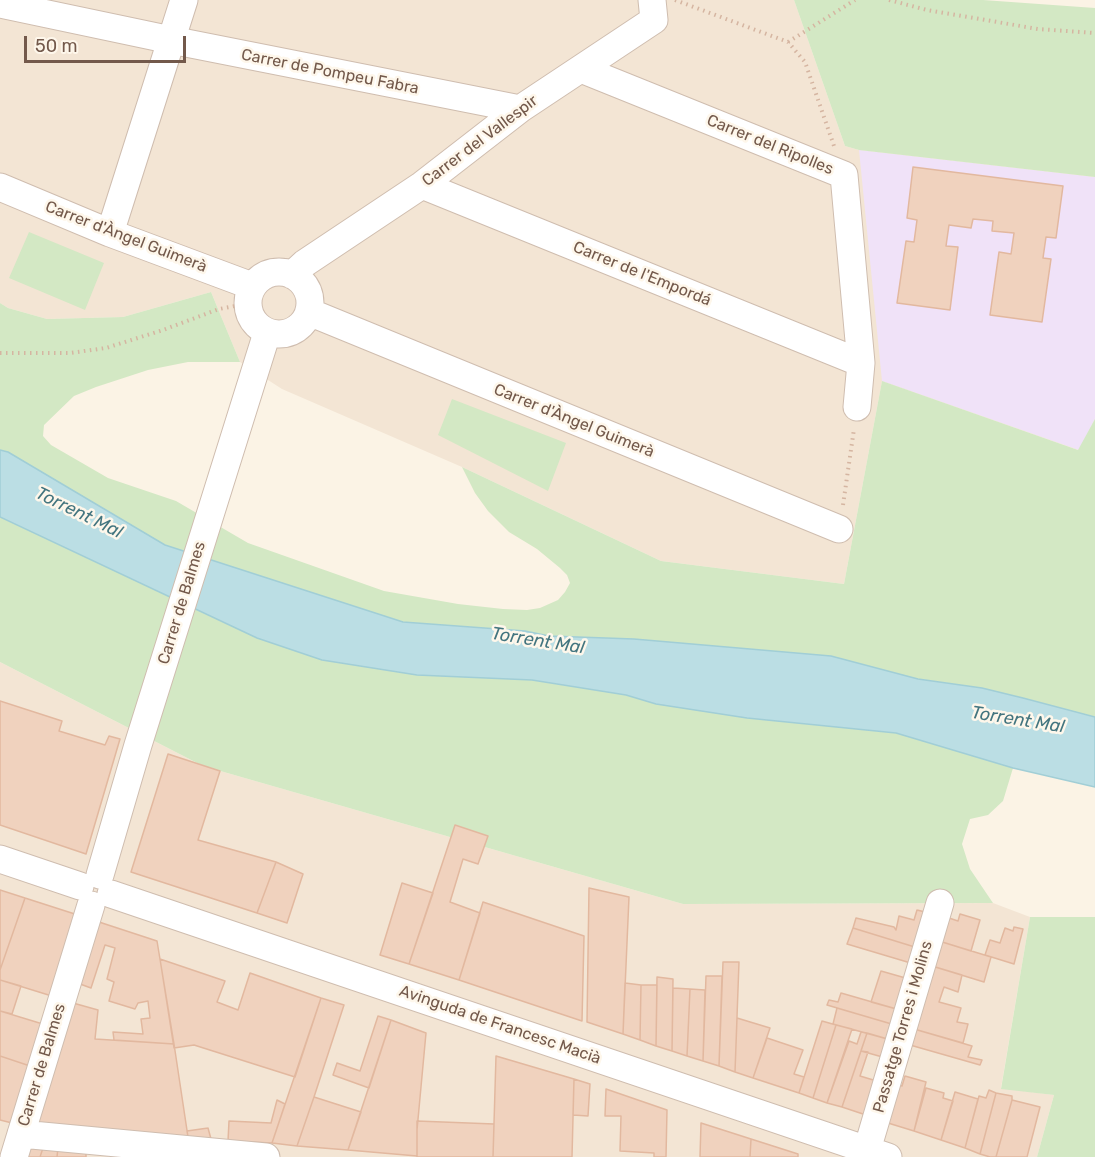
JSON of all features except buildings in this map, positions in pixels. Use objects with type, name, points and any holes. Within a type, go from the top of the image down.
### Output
[{"type":"street","points":[[110,233],[184,0]]},
{"type":"street","name":"Carrer del Vallespir","points":[[292,275],[305,263],[422,185],[520,109],[654,20],[652,0]]},
{"type":"street","name":"Carrer de Pompeu Fabra","points":[[0,4],[520,109]]},
{"type":"street","name":"Carrer del Ripolles","points":[[581,69],[844,175],[861,363],[857,406]]},
{"type":"street","name":"Carrer de l'Empordá","points":[[422,185],[861,363]]},
{"type":"street","name":"Carrer d'Àngel Guimerà","points":[[0,187],[250,295]]},
{"type":"street","points":[[274,272],[292,275],[305,286],[310,303],[309,312],[297,329],[264,342],[252,321],[250,295],[258,279],[274,272]]},
{"type":"street","name":"Carrer d'Àngel Guimerà","points":[[309,312],[839,530]]},
{"type":"street","name":"Carrer de Balmes","points":[[17,1145],[138,745],[264,342]]},
{"type":"street","name":"Avinguda de Francesc Macià","points":[[0,859],[878,1154]]},
{"type":"street","name":"Passatge Torres i Molins","points":[[878,1154],[940,903]]},
{"type":"street","points":[[17,1145],[266,1157]]},
{"type":"path","points":[[675,0],[788,42],[805,62],[844,175]]},
{"type":"path","points":[[788,42],[855,0]]},
{"type":"path","points":[[889,0],[927,10],[1038,29],[1095,33]]},
{"type":"path","points":[[0,352],[70,353],[106,348],[163,330],[250,295]]},
{"type":"path","points":[[839,530],[857,406]]},
{"type":"shaded area","points":[[0,0],[794,0],[845,146],[859,150],[1095,177],[1095,419],[1079,450],[882,381],[844,584],[661,561],[462,467],[282,389],[240,362],[211,292],[123,317],[47,319],[8,308],[0,303]]},
{"type":"shaded area","points":[[859,150],[1095,177],[1095,419],[1079,450],[882,381]]},
{"type":"shaded area","points":[[0,662],[203,766],[683,904],[993,903],[1030,917],[1001,1088],[1054,1095],[1037,1157],[0,1157]]},
{"type":"green space","points":[[794,0],[983,0],[1095,8],[1095,177],[859,150],[845,146]]},
{"type":"green space","points":[[29,232],[104,263],[85,310],[9,278]]},
{"type":"green space","points":[[211,292],[240,362],[188,362],[148,370],[96,387],[74,396],[44,425],[43,436],[51,445],[108,478],[176,501],[248,543],[384,591],[458,604],[503,609],[540,608],[558,600],[570,583],[567,575],[560,568],[537,549],[509,532],[488,511],[475,493],[462,467],[661,561],[844,584],[882,381],[1078,450],[1095,419],[1095,717],[982,688],[647,640],[549,636],[525,631],[403,622],[165,545],[8,452],[0,450],[0,303],[8,308],[47,319],[123,317]]},
{"type":"green space","points":[[452,399],[566,443],[548,491],[438,435]]},
{"type":"green space","points":[[0,517],[257,638],[322,660],[417,675],[532,680],[626,695],[656,704],[747,718],[896,733],[1013,768],[1003,801],[988,815],[970,819],[962,844],[970,869],[993,903],[683,904],[203,766],[0,662]]},
{"type":"green space","points":[[1030,917],[1095,917],[1095,1157],[1037,1157],[1054,1095],[1001,1089]]},
{"type":"water","name":"Torrent Mal","points":[[0,450],[8,452],[165,545],[403,622],[525,631],[549,636],[634,639],[831,656],[918,679],[982,688],[1095,717],[1095,787],[1013,768],[896,733],[747,718],[656,704],[626,695],[532,680],[417,675],[322,660],[257,638],[0,517]]}]
